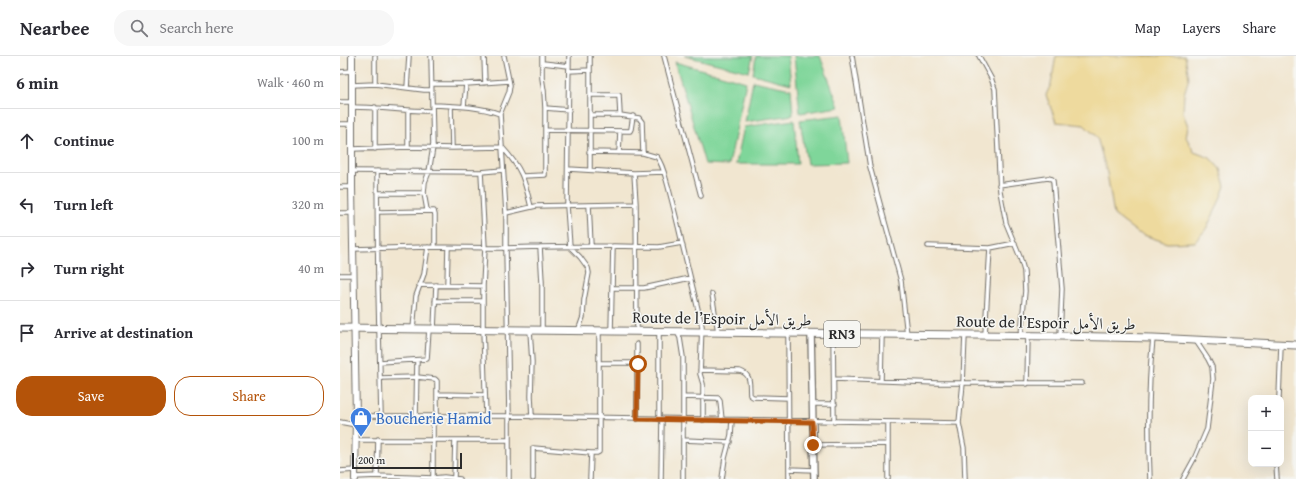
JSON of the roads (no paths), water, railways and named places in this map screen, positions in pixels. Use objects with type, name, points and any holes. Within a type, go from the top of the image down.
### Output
[{"type":"highway","name":"Route de l’Espoir طريق الأمل","points":[[340,328],[718,333],[788,332],[882,335],[1025,335],[1152,338],[1296,345]]},
{"type":"main road","points":[[352,56],[352,187],[356,416],[355,478]]},
{"type":"street","points":[[375,56],[375,84]]},
{"type":"street","points":[[407,88],[408,56]]},
{"type":"street","points":[[427,210],[424,193],[425,182],[433,147],[431,56]]},
{"type":"street","points":[[484,56],[485,83]]},
{"type":"street","points":[[504,56],[509,81],[509,92],[500,114],[506,212],[509,479]]},
{"type":"street","points":[[523,176],[545,175],[545,108],[542,78],[542,56]]},
{"type":"street","points":[[569,56],[567,206],[570,247],[580,257],[588,268],[589,273],[584,300],[583,317],[578,331]]},
{"type":"street","points":[[590,56],[590,170]]},
{"type":"street","points":[[664,56],[701,196]]},
{"type":"street","points":[[852,56],[870,167],[901,281],[907,335]]},
{"type":"street","points":[[979,56],[995,89],[999,185],[1006,223],[1022,261],[1025,280],[1024,306],[1027,384]]},
{"type":"street","points":[[543,63],[590,70]]},
{"type":"street","points":[[340,72],[352,71]]},
{"type":"street","points":[[432,84],[466,84],[509,81]]},
{"type":"street","points":[[352,85],[375,84],[432,90]]},
{"type":"street","points":[[464,106],[466,84]]},
{"type":"street","points":[[590,95],[619,95],[620,115]]},
{"type":"street","points":[[340,102],[352,105],[408,111],[432,111]]},
{"type":"street","points":[[432,105],[464,106],[484,109],[500,114]]},
{"type":"street","points":[[452,106],[452,148]]},
{"type":"street","points":[[375,107],[375,149]]},
{"type":"street","points":[[545,108],[569,110]]},
{"type":"street","points":[[408,111],[408,147]]},
{"type":"street","points":[[590,115],[620,115],[637,117],[641,120],[643,153]]},
{"type":"street","points":[[545,130],[631,130],[633,116]]},
{"type":"street","points":[[340,124],[352,124]]},
{"type":"street","points":[[619,153],[620,131]]},
{"type":"street","points":[[352,150],[408,147],[502,147]]},
{"type":"street","points":[[502,147],[518,166],[523,176],[531,207]]},
{"type":"street","points":[[589,152],[643,153],[657,157],[664,172],[674,206],[690,278],[702,322],[700,376],[703,384],[704,397],[703,420]]},
{"type":"street","points":[[568,169],[634,173],[664,172]]},
{"type":"street","points":[[352,171],[481,172],[503,170]]},
{"type":"street","points":[[377,172],[378,329],[381,416]]},
{"type":"street","points":[[481,172],[485,248],[483,329],[486,416]]},
{"type":"street","points":[[634,173],[636,204],[637,328]]},
{"type":"street","points":[[999,185],[1048,178],[1052,179],[1053,181],[1062,288],[1060,336]]},
{"type":"street","points":[[340,187],[352,187]]},
{"type":"street","points":[[377,193],[424,193]]},
{"type":"street","points":[[506,212],[531,207],[636,204]]},
{"type":"street","points":[[589,205],[591,246]]},
{"type":"street","points":[[378,212],[432,210],[435,212],[435,247]]},
{"type":"street","points":[[340,213],[353,213]]},
{"type":"street","points":[[353,249],[428,247],[658,247],[682,243]]},
{"type":"street","points":[[928,246],[990,248],[1015,243]]},
{"type":"street","points":[[611,331],[613,246]]},
{"type":"street","points":[[413,329],[416,296],[424,274],[428,247]]},
{"type":"street","points":[[540,247],[542,330]]},
{"type":"street","points":[[447,285],[448,248]]},
{"type":"street","points":[[985,335],[990,248]]},
{"type":"street","points":[[340,276],[354,275]]},
{"type":"street","points":[[612,288],[637,289],[690,278]]},
{"type":"street","points":[[380,362],[417,361],[427,359],[436,285]]},
{"type":"street","points":[[419,286],[483,286]]},
{"type":"street","points":[[712,294],[718,333]]},
{"type":"street","points":[[435,301],[483,302]]},
{"type":"street","points":[[530,330],[532,362],[532,417]]},
{"type":"street","points":[[533,479],[533,448],[591,453],[598,453],[600,450],[600,331]]},
{"type":"street","points":[[659,332],[661,479]]},
{"type":"street","points":[[677,332],[682,345],[684,357],[683,479]]},
{"type":"street","points":[[788,332],[789,479]]},
{"type":"street","points":[[811,333],[814,479]]},
{"type":"street","points":[[833,334],[835,379],[834,422]]},
{"type":"street","points":[[882,335],[882,380]]},
{"type":"street","points":[[965,335],[963,383],[959,423],[964,448],[965,479]]},
{"type":"street","points":[[1150,479],[1148,446],[1152,338]]},
{"type":"street","points":[[1183,479],[1194,459],[1207,429],[1213,379],[1212,367],[1195,340]]},
{"type":"street","points":[[637,344],[637,419]]},
{"type":"street","points":[[1279,395],[1281,344]]},
{"type":"street","points":[[416,416],[417,361]]},
{"type":"street","points":[[600,363],[638,364]]},
{"type":"street","points":[[700,370],[740,371],[746,373],[749,377],[750,395],[753,397],[788,398]]},
{"type":"street","points":[[380,378],[417,377],[435,379],[437,381],[433,440],[433,478]]},
{"type":"street","points":[[835,379],[937,383],[1082,383]]},
{"type":"street","points":[[437,394],[485,395]]},
{"type":"street","points":[[683,397],[718,398],[720,401],[722,420]]},
{"type":"street","points":[[812,404],[835,404]]},
{"type":"street","points":[[356,416],[509,416],[703,420],[789,420],[812,422],[959,423]]},
{"type":"street","points":[[722,479],[725,458],[730,442],[732,420]]},
{"type":"street","points":[[340,422],[356,425]]},
{"type":"street","points":[[888,422],[888,479]]},
{"type":"street","points":[[377,476],[378,439]]},
{"type":"street","points":[[356,440],[509,440]]},
{"type":"street","points":[[454,478],[455,440]]},
{"type":"street","points":[[683,440],[730,442]]},
{"type":"street","points":[[813,445],[888,444]]},
{"type":"street","points":[[590,479],[591,453]]},
{"type":"street","points":[[1276,467],[1277,479]]},
{"type":"street","points":[[789,469],[814,470]]},
{"type":"street","points":[[340,471],[356,470]]},
{"type":"street","points":[[355,478],[377,476],[442,477],[460,479]]},
{"type":"place","name":"Boucherie Hamid","points":[[361,438]]}]
